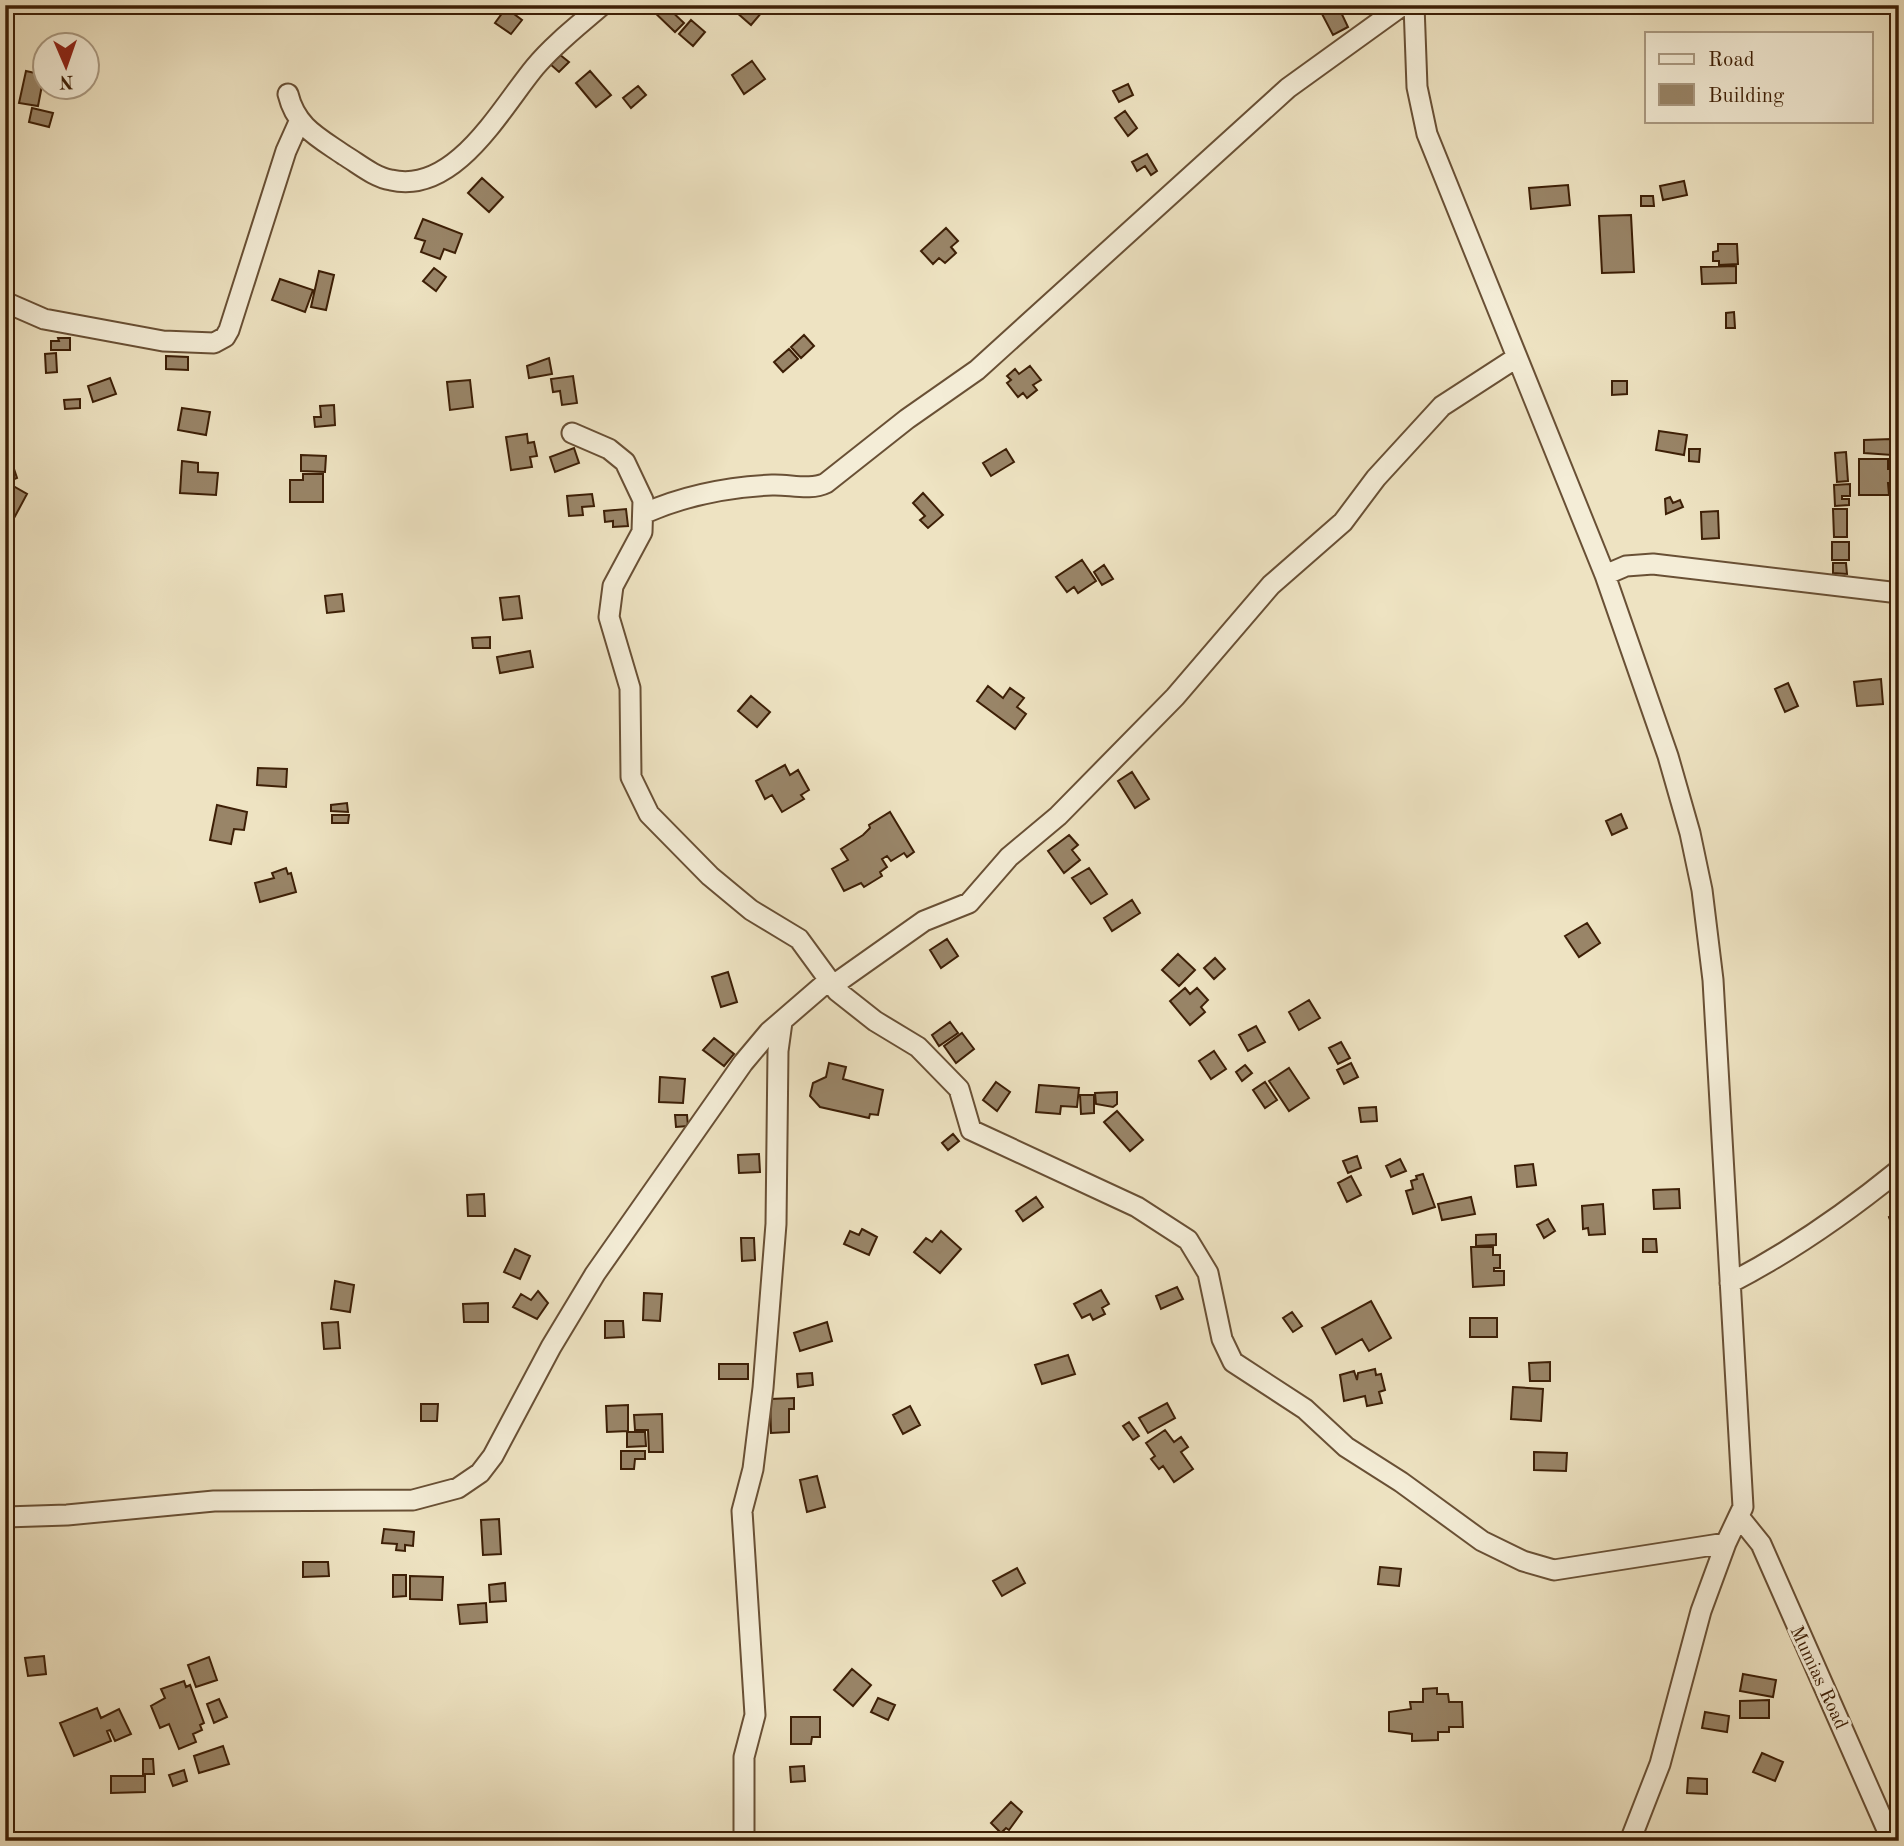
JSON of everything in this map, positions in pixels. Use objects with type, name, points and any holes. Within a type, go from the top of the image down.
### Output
[{"type":"street","points":[[288,94],[299,122],[307,131],[372,173],[390,180],[413,180],[442,171],[476,144],[537,65],[602,5]]},
{"type":"street","points":[[645,513],[693,494],[769,485],[811,487],[826,483],[906,419],[977,370],[1288,88],[1403,5]]},
{"type":"street","points":[[1414,5],[1417,87],[1427,134],[1605,575],[1668,756],[1702,890],[1713,980],[1744,1490],[1740,1518],[1726,1543],[1701,1611],[1653,1786],[1630,1841]]},
{"type":"street","points":[[5,302],[44,319],[163,341],[192,344],[219,341],[229,330],[286,151],[299,122]]},
{"type":"street","points":[[5,1517],[67,1515],[214,1501],[413,1500],[464,1484],[480,1473],[493,1456],[551,1347],[595,1274],[759,1042],[830,984],[924,921],[969,903],[1009,857],[1058,816],[1175,698],[1271,585],[1343,522],[1376,478],[1442,406],[1516,358]]},
{"type":"street","points":[[572,433],[609,449],[625,462],[643,500],[645,513],[642,531],[609,598],[609,617],[630,688],[631,777],[656,823],[726,889],[799,939],[830,984],[874,1021],[918,1047],[959,1089],[967,1122],[975,1134],[1137,1207],[1188,1240],[1208,1273],[1222,1339],[1233,1362],[1305,1409],[1346,1447],[1401,1482],[1482,1541],[1523,1561],[1553,1570],[1726,1543]]},
{"type":"street","points":[[1605,575],[1626,566],[1653,564],[1899,593]]},
{"type":"street","points":[[744,1841],[744,1757],[755,1715],[743,1511],[753,1469],[763,1388],[776,1224],[778,1051],[782,1022]]},
{"type":"street","points":[[1730,1283],[1786,1254],[1837,1220],[1899,1170]]},
{"type":"street","name":"Mumias Road","points":[[1740,1518],[1761,1544],[1892,1841]]},
{"type":"building","points":[[654,5],[665,5],[684,23],[675,32],[651,9]]},
{"type":"building","points":[[728,5],[768,5],[751,25]]},
{"type":"building","points":[[1338,6],[1348,27],[1333,35],[1322,14]]},
{"type":"building","points":[[506,8],[522,20],[511,34],[495,23]]},
{"type":"building","points":[[691,20],[705,32],[693,46],[679,34]]},
{"type":"building","points":[[559,54],[569,62],[559,72],[550,64]]},
{"type":"building","points":[[752,61],[765,79],[744,94],[732,75]]},
{"type":"building","points":[[26,71],[32,72],[32,102],[39,102],[38,106],[19,103]]},
{"type":"building","points":[[590,71],[611,95],[596,107],[576,83]]},
{"type":"building","points":[[1128,84],[1133,95],[1119,102],[1113,91]]},
{"type":"building","points":[[638,86],[646,95],[631,108],[623,98]]},
{"type":"building","points":[[32,108],[53,113],[49,127],[29,122]]},
{"type":"building","points":[[1125,111],[1137,128],[1128,136],[1115,118]]},
{"type":"building","points":[[1147,154],[1157,171],[1151,175],[1145,166],[1137,171],[1132,162]]},
{"type":"building","points":[[482,178],[503,197],[489,212],[468,193]]},
{"type":"building","points":[[1684,181],[1687,195],[1663,200],[1660,186]]},
{"type":"building","points":[[1568,185],[1570,205],[1531,209],[1529,188]]},
{"type":"building","points":[[1641,196],[1653,196],[1654,206],[1641,206]]},
{"type":"building","points":[[1631,215],[1634,272],[1602,273],[1599,216]]},
{"type":"building","points":[[423,219],[462,234],[455,253],[444,249],[440,259],[421,252],[425,241],[415,238]]},
{"type":"building","points":[[946,228],[958,241],[951,247],[956,253],[945,263],[939,258],[933,264],[921,251]]},
{"type":"building","points":[[1718,244],[1737,244],[1738,264],[1719,265],[1719,261],[1713,261],[1713,252],[1718,251]]},
{"type":"building","points":[[1736,266],[1736,283],[1702,284],[1701,267]]},
{"type":"building","points":[[434,268],[446,277],[436,291],[423,281]]},
{"type":"building","points":[[319,271],[334,275],[326,310],[311,307]]},
{"type":"building","points":[[280,279],[313,290],[305,312],[272,300]]},
{"type":"building","points":[[1734,312],[1735,328],[1726,328],[1726,313]]},
{"type":"building","points":[[804,335],[814,346],[801,358],[791,347]]},
{"type":"building","points":[[58,338],[70,338],[70,350],[51,350],[51,341],[59,341]]},
{"type":"building","points":[[789,349],[798,359],[783,372],[774,362]]},
{"type":"building","points":[[56,353],[57,372],[46,373],[45,354]]},
{"type":"building","points":[[166,356],[188,357],[188,370],[166,369]]},
{"type":"building","points":[[549,358],[552,374],[529,378],[527,366]]},
{"type":"building","points":[[1030,366],[1041,380],[1033,385],[1037,390],[1027,398],[1023,393],[1018,397],[1007,383],[1011,380],[1007,376],[1015,369],[1019,374]]},
{"type":"building","points":[[573,376],[577,403],[562,405],[560,391],[553,392],[551,379]]},
{"type":"building","points":[[110,378],[116,394],[93,402],[88,386]]},
{"type":"building","points":[[470,380],[473,407],[450,410],[447,382]]},
{"type":"building","points":[[1612,381],[1627,381],[1627,394],[1612,395]]},
{"type":"building","points":[[80,399],[80,408],[65,409],[64,400]]},
{"type":"building","points":[[334,405],[335,425],[315,427],[314,417],[321,417],[320,406]]},
{"type":"building","points":[[182,408],[210,412],[206,435],[178,430]]},
{"type":"building","points":[[1659,431],[1687,435],[1684,455],[1656,450]]},
{"type":"building","points":[[527,434],[528,443],[534,442],[537,456],[530,457],[532,467],[511,470],[506,437]]},
{"type":"building","points":[[1891,439],[1892,455],[1864,453],[1864,440]]},
{"type":"building","points":[[574,448],[579,463],[555,472],[550,457]]},
{"type":"building","points":[[1006,449],[1014,462],[991,476],[983,463]]},
{"type":"building","points":[[1689,449],[1700,449],[1699,462],[1689,461]]},
{"type":"building","points":[[1846,452],[1848,481],[1837,482],[1835,453]]},
{"type":"building","points":[[301,455],[326,456],[325,472],[301,471]]},
{"type":"building","points":[[10,457],[17,478],[5,483],[5,459]]},
{"type":"building","points":[[1859,459],[1888,459],[1888,469],[1896,469],[1895,483],[1888,483],[1889,495],[1859,495]]},
{"type":"building","points":[[182,461],[198,463],[198,472],[218,473],[216,495],[180,493]]},
{"type":"building","points":[[303,474],[323,474],[323,502],[290,502],[290,480],[303,480]]},
{"type":"building","points":[[8,483],[27,494],[13,520],[5,516]]},
{"type":"building","points":[[1850,484],[1850,496],[1842,496],[1842,499],[1849,499],[1849,505],[1835,506],[1834,485]]},
{"type":"building","points":[[923,493],[943,515],[928,528],[920,520],[925,516],[913,503]]},
{"type":"building","points":[[592,494],[594,506],[582,507],[583,515],[569,516],[567,496]]},
{"type":"building","points":[[1670,497],[1673,503],[1680,500],[1683,507],[1666,514],[1665,499]]},
{"type":"building","points":[[626,509],[628,526],[613,527],[613,521],[605,522],[604,511]]},
{"type":"building","points":[[1833,509],[1847,509],[1847,537],[1834,537]]},
{"type":"building","points":[[1718,511],[1719,538],[1702,539],[1701,512]]},
{"type":"building","points":[[1832,542],[1849,542],[1849,560],[1832,560]]},
{"type":"building","points":[[1082,560],[1096,581],[1078,593],[1074,587],[1067,592],[1056,577]]},
{"type":"building","points":[[1833,563],[1846,563],[1847,574],[1833,573]]},
{"type":"building","points":[[1104,565],[1113,579],[1102,585],[1094,572]]},
{"type":"building","points":[[342,594],[344,611],[327,613],[325,596]]},
{"type":"building","points":[[519,596],[522,618],[503,620],[500,598]]},
{"type":"building","points":[[490,637],[490,648],[473,648],[472,638]]},
{"type":"building","points":[[530,651],[533,667],[500,673],[497,657]]},
{"type":"building","points":[[1881,679],[1883,704],[1857,706],[1854,682]]},
{"type":"building","points":[[1788,683],[1798,706],[1785,712],[1775,689]]},
{"type":"building","points":[[988,686],[1003,698],[1010,688],[1024,698],[1017,707],[1026,714],[1015,729],[977,701]]},
{"type":"building","points":[[751,696],[770,712],[757,727],[738,711]]},
{"type":"building","points":[[785,765],[790,775],[798,770],[809,790],[801,795],[804,799],[782,812],[772,795],[765,799],[756,781]]},
{"type":"building","points":[[258,768],[287,769],[286,787],[257,785]]},
{"type":"building","points":[[1132,772],[1149,799],[1135,808],[1118,781]]},
{"type":"building","points":[[347,803],[348,812],[331,811],[331,805]]},
{"type":"building","points":[[217,805],[247,812],[244,830],[234,829],[231,844],[210,840]]},
{"type":"building","points":[[890,812],[914,852],[907,857],[904,853],[891,861],[887,856],[882,859],[887,867],[880,872],[882,876],[864,887],[861,883],[844,891],[832,869],[848,860],[841,849],[863,835],[870,828],[869,825]]},
{"type":"building","points":[[1621,814],[1627,828],[1612,835],[1606,821]]},
{"type":"building","points":[[332,815],[349,815],[348,823],[332,823]]},
{"type":"building","points":[[1069,835],[1078,845],[1072,850],[1080,860],[1064,873],[1048,851]]},
{"type":"building","points":[[286,868],[288,874],[291,873],[296,892],[260,902],[255,883],[274,878],[272,873]]},
{"type":"building","points":[[1089,868],[1107,894],[1091,904],[1072,878]]},
{"type":"building","points":[[1132,900],[1140,913],[1112,931],[1104,918]]},
{"type":"building","points":[[1587,923],[1600,943],[1579,957],[1565,936]]},
{"type":"building","points":[[947,939],[958,956],[941,968],[930,950]]},
{"type":"building","points":[[1178,954],[1195,970],[1179,986],[1162,970]]},
{"type":"building","points":[[1215,958],[1225,969],[1214,979],[1204,968]]},
{"type":"building","points":[[728,972],[737,1002],[721,1007],[712,977]]},
{"type":"building","points":[[1185,988],[1190,994],[1197,988],[1208,1000],[1201,1007],[1205,1012],[1190,1025],[1170,1001]]},
{"type":"building","points":[[1309,1000],[1320,1018],[1299,1030],[1289,1012]]},
{"type":"building","points":[[950,1022],[958,1033],[939,1046],[932,1035]]},
{"type":"building","points":[[1256,1026],[1265,1042],[1248,1051],[1239,1035]]},
{"type":"building","points":[[962,1033],[974,1049],[956,1063],[944,1046]]},
{"type":"building","points":[[714,1038],[734,1054],[724,1066],[703,1050]]},
{"type":"building","points":[[1341,1042],[1350,1058],[1338,1064],[1329,1048]]},
{"type":"building","points":[[1214,1051],[1226,1069],[1211,1079],[1199,1061]]},
{"type":"building","points":[[829,1063],[846,1067],[843,1079],[883,1090],[878,1115],[870,1114],[869,1118],[820,1107],[810,1096],[813,1083],[826,1077]]},
{"type":"building","points":[[1351,1063],[1358,1077],[1344,1084],[1337,1070]]},
{"type":"building","points":[[1245,1065],[1252,1073],[1242,1081],[1236,1072]]},
{"type":"building","points":[[1289,1068],[1309,1098],[1289,1111],[1269,1081]]},
{"type":"building","points":[[660,1077],[685,1079],[683,1103],[659,1102]]},
{"type":"building","points":[[996,1082],[1010,1092],[997,1111],[983,1100]]},
{"type":"building","points":[[1265,1082],[1277,1100],[1265,1108],[1253,1090]]},
{"type":"building","points":[[1039,1085],[1079,1088],[1077,1107],[1061,1106],[1060,1114],[1036,1112]]},
{"type":"building","points":[[1117,1092],[1117,1104],[1113,1107],[1096,1104],[1095,1093]]},
{"type":"building","points":[[1080,1095],[1094,1095],[1094,1113],[1081,1114]]},
{"type":"building","points":[[1376,1107],[1377,1121],[1361,1122],[1359,1108]]},
{"type":"building","points":[[1117,1111],[1143,1140],[1130,1151],[1104,1122]]},
{"type":"building","points":[[675,1115],[687,1115],[688,1126],[676,1127]]},
{"type":"building","points":[[953,1134],[959,1141],[948,1150],[942,1143]]},
{"type":"building","points":[[759,1154],[760,1172],[739,1173],[738,1155]]},
{"type":"building","points":[[1357,1156],[1361,1168],[1348,1173],[1343,1161]]},
{"type":"building","points":[[1400,1159],[1406,1171],[1391,1177],[1386,1166]]},
{"type":"building","points":[[1533,1164],[1536,1185],[1517,1187],[1515,1166]]},
{"type":"building","points":[[1423,1174],[1435,1207],[1413,1214],[1406,1191],[1413,1189],[1411,1181],[1417,1179],[1416,1176]]},
{"type":"building","points":[[1351,1176],[1361,1195],[1347,1202],[1338,1183]]},
{"type":"building","points":[[1679,1189],[1680,1208],[1654,1209],[1653,1190]]},
{"type":"building","points":[[484,1194],[485,1216],[468,1216],[467,1195]]},
{"type":"building","points":[[1036,1197],[1043,1207],[1023,1221],[1016,1211]]},
{"type":"building","points":[[1471,1197],[1475,1214],[1442,1220],[1438,1204]]},
{"type":"building","points":[[1603,1204],[1605,1234],[1589,1235],[1588,1228],[1583,1229],[1582,1206]]},
{"type":"building","points":[[1899,1213],[1899,1244],[1889,1217]]},
{"type":"building","points":[[1548,1219],[1555,1231],[1544,1238],[1537,1225]]},
{"type":"building","points":[[862,1229],[877,1237],[869,1255],[844,1244],[850,1231],[859,1235]]},
{"type":"building","points":[[941,1231],[961,1249],[940,1273],[914,1252],[926,1238],[932,1242]]},
{"type":"building","points":[[1496,1234],[1496,1245],[1476,1246],[1476,1235]]},
{"type":"building","points":[[741,1238],[754,1238],[755,1260],[742,1261]]},
{"type":"building","points":[[1643,1239],[1656,1239],[1657,1252],[1643,1252]]},
{"type":"building","points":[[1471,1247],[1493,1247],[1493,1255],[1500,1255],[1500,1268],[1494,1268],[1494,1271],[1504,1271],[1504,1285],[1473,1287]]},
{"type":"building","points":[[515,1249],[530,1256],[520,1279],[504,1272]]},
{"type":"building","points":[[335,1281],[354,1285],[350,1312],[331,1309]]},
{"type":"building","points":[[1177,1287],[1183,1299],[1161,1309],[1156,1296]]},
{"type":"building","points":[[1101,1290],[1109,1304],[1102,1308],[1105,1314],[1093,1320],[1090,1314],[1082,1318],[1074,1304]]},
{"type":"building","points":[[538,1291],[548,1303],[537,1319],[513,1307],[521,1294],[531,1300]]},
{"type":"building","points":[[644,1293],[662,1294],[660,1321],[643,1320]]},
{"type":"building","points":[[1371,1301],[1391,1338],[1369,1351],[1362,1339],[1336,1354],[1322,1328]]},
{"type":"building","points":[[488,1303],[488,1322],[464,1322],[463,1304]]},
{"type":"building","points":[[1292,1312],[1302,1326],[1293,1332],[1283,1318]]},
{"type":"building","points":[[1470,1318],[1497,1318],[1497,1337],[1470,1337]]},
{"type":"building","points":[[605,1321],[623,1321],[624,1337],[605,1338]]},
{"type":"building","points":[[338,1322],[340,1348],[324,1349],[322,1323]]},
{"type":"building","points":[[827,1322],[832,1341],[800,1351],[794,1333]]},
{"type":"building","points":[[1068,1355],[1075,1374],[1042,1384],[1035,1365]]},
{"type":"building","points":[[1550,1362],[1550,1381],[1530,1381],[1529,1363]]},
{"type":"building","points":[[719,1364],[748,1364],[748,1379],[719,1379]]},
{"type":"building","points":[[1375,1369],[1376,1375],[1381,1374],[1385,1390],[1379,1392],[1382,1403],[1367,1406],[1365,1396],[1344,1401],[1340,1375],[1354,1371],[1357,1380],[1358,1373]]},
{"type":"building","points":[[812,1373],[813,1385],[798,1387],[797,1374]]},
{"type":"building","points":[[1513,1387],[1543,1389],[1541,1421],[1511,1419]]},
{"type":"building","points":[[794,1398],[794,1409],[789,1409],[789,1432],[771,1433],[770,1399]]},
{"type":"building","points":[[1167,1403],[1175,1418],[1148,1433],[1139,1418]]},
{"type":"building","points":[[421,1404],[438,1404],[437,1421],[421,1421]]},
{"type":"building","points":[[628,1405],[628,1431],[607,1432],[606,1406]]},
{"type":"building","points":[[910,1406],[920,1425],[903,1434],[893,1415]]},
{"type":"building","points":[[662,1414],[663,1452],[649,1452],[648,1430],[635,1430],[634,1415]]},
{"type":"building","points":[[1129,1422],[1139,1436],[1133,1440],[1123,1426]]},
{"type":"building","points":[[1165,1430],[1174,1442],[1181,1437],[1188,1447],[1181,1452],[1193,1469],[1174,1482],[1163,1466],[1159,1469],[1151,1459],[1155,1456],[1146,1443]]},
{"type":"building","points":[[627,1432],[645,1432],[646,1446],[627,1447]]},
{"type":"building","points":[[621,1451],[645,1451],[645,1459],[635,1459],[634,1469],[621,1469]]},
{"type":"building","points":[[1534,1452],[1567,1453],[1566,1471],[1534,1470]]},
{"type":"building","points":[[817,1476],[825,1507],[807,1512],[800,1480]]},
{"type":"building","points":[[499,1519],[501,1554],[483,1555],[481,1520]]},
{"type":"building","points":[[384,1529],[414,1532],[413,1546],[405,1545],[405,1551],[396,1550],[397,1544],[382,1543]]},
{"type":"building","points":[[303,1562],[328,1562],[329,1576],[303,1577]]},
{"type":"building","points":[[1380,1567],[1401,1569],[1399,1586],[1378,1584]]},
{"type":"building","points":[[1017,1568],[1025,1583],[1002,1596],[993,1581]]},
{"type":"building","points":[[393,1575],[406,1575],[406,1596],[393,1597]]},
{"type":"building","points":[[410,1576],[443,1577],[442,1600],[410,1599]]},
{"type":"building","points":[[505,1583],[506,1601],[490,1602],[489,1585]]},
{"type":"building","points":[[486,1603],[487,1622],[460,1624],[458,1605]]},
{"type":"building","points":[[44,1656],[46,1674],[28,1676],[25,1658]]},
{"type":"building","points":[[209,1657],[217,1680],[196,1687],[188,1665]]},
{"type":"building","points":[[852,1669],[871,1685],[853,1706],[834,1690]]},
{"type":"building","points":[[1743,1674],[1776,1680],[1773,1697],[1740,1691]]},
{"type":"building","points":[[184,1681],[186,1687],[190,1685],[204,1723],[200,1725],[202,1730],[193,1734],[196,1742],[179,1749],[169,1724],[160,1728],[151,1706],[165,1698],[161,1689]]},
{"type":"building","points":[[1437,1688],[1437,1694],[1448,1694],[1449,1702],[1462,1702],[1463,1727],[1449,1727],[1449,1732],[1438,1732],[1438,1740],[1412,1741],[1412,1734],[1389,1731],[1389,1712],[1411,1709],[1410,1702],[1423,1702],[1423,1689]]},
{"type":"building","points":[[878,1698],[895,1705],[888,1720],[871,1712]]},
{"type":"building","points":[[219,1699],[227,1717],[214,1723],[207,1704]]},
{"type":"building","points":[[1769,1700],[1769,1718],[1740,1718],[1740,1701]]},
{"type":"building","points":[[97,1708],[101,1718],[119,1709],[131,1734],[115,1741],[110,1730],[107,1731],[111,1741],[74,1756],[60,1723]]},
{"type":"building","points":[[1705,1712],[1729,1716],[1727,1732],[1702,1728]]},
{"type":"building","points":[[791,1717],[820,1717],[820,1737],[812,1737],[811,1744],[791,1744]]},
{"type":"building","points":[[223,1746],[229,1764],[199,1773],[194,1756]]},
{"type":"building","points":[[1762,1753],[1783,1762],[1775,1781],[1753,1772]]},
{"type":"building","points":[[143,1759],[153,1759],[154,1774],[143,1774]]},
{"type":"building","points":[[804,1766],[805,1781],[791,1782],[790,1767]]},
{"type":"building","points":[[184,1770],[187,1781],[173,1786],[169,1775]]},
{"type":"building","points":[[111,1776],[145,1776],[145,1792],[111,1793]]},
{"type":"building","points":[[1688,1778],[1707,1779],[1707,1794],[1687,1793]]},
{"type":"building","points":[[1011,1802],[1022,1812],[1009,1830],[1006,1828],[1001,1833],[991,1823]]}]
